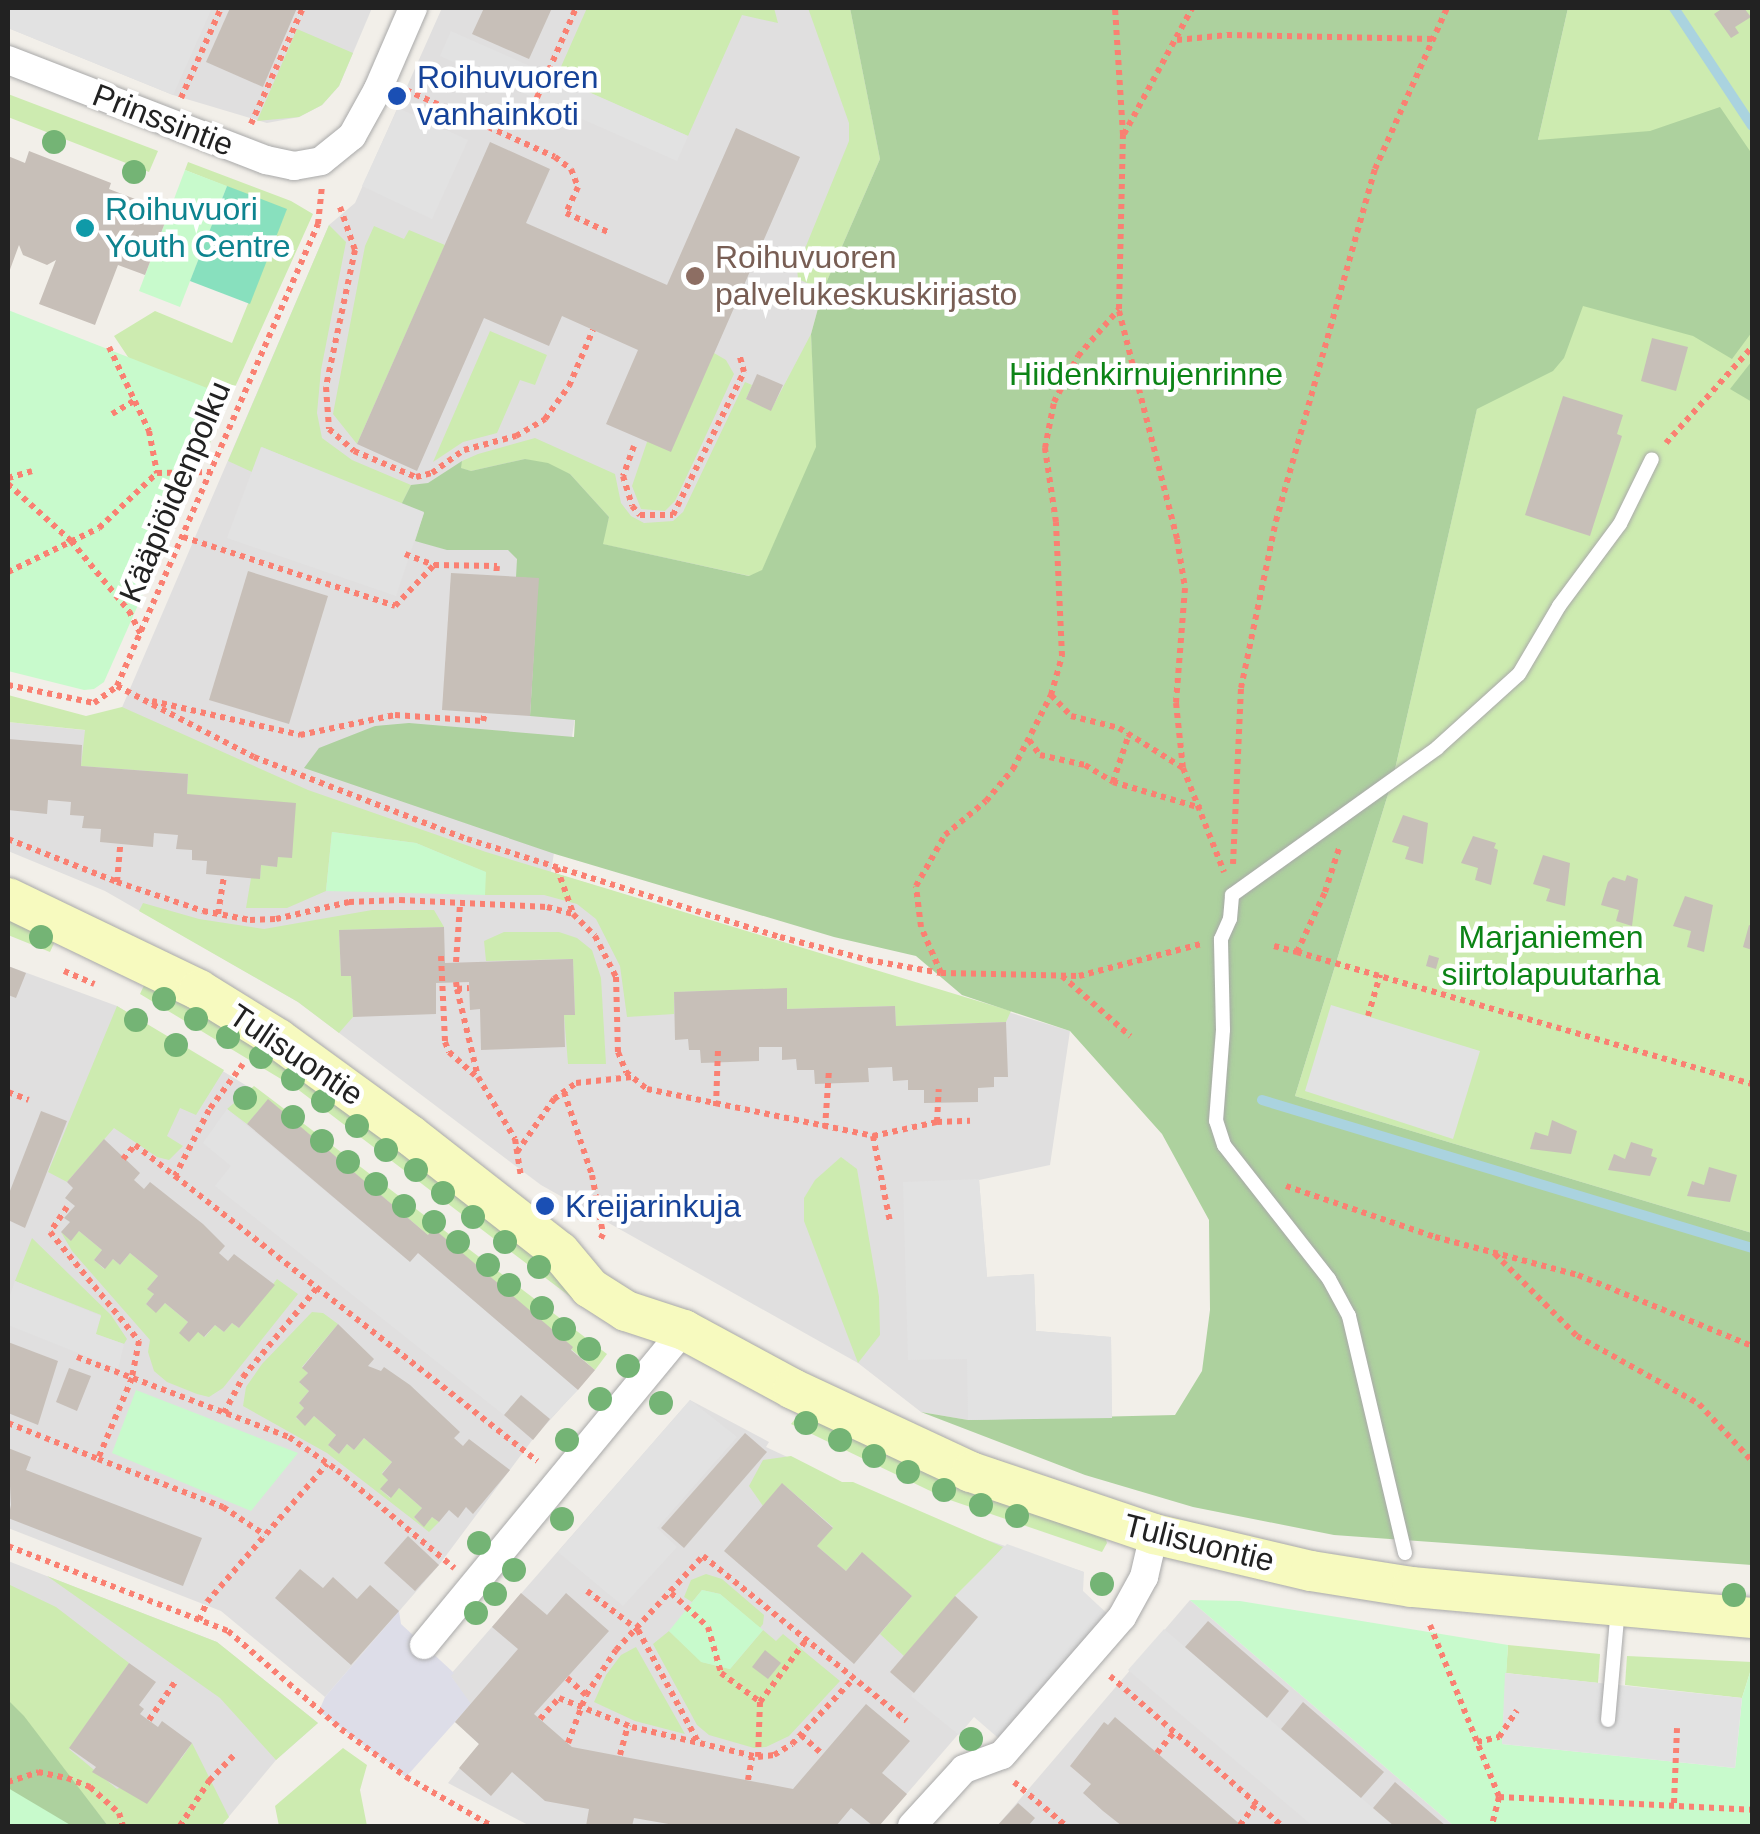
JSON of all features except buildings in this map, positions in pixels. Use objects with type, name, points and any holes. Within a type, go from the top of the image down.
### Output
[{"type":"main road","name":"Tulisuontie","points":[[8,898],[96,938],[239,1014],[331,1075],[560,1252],[590,1288],[626,1311],[684,1330],[792,1390],[971,1472],[1154,1534],[1311,1571],[1618,1608],[1752,1618]]},
{"type":"street","name":"Prinssintie","points":[[8,60],[266,160],[294,166],[321,162],[353,134],[413,8]]},
{"type":"street","points":[[424,1645],[684,1330]]},
{"type":"street","points":[[912,1826],[964,1769],[1002,1755],[1122,1617],[1144,1577],[1154,1534]]},
{"type":"lane","points":[[1406,1554],[1349,1316],[1329,1279],[1224,1146],[1216,1120],[1223,1030],[1221,939],[1230,919],[1232,896],[1347,809],[1437,748],[1519,674],[1558,606],[1620,524],[1652,459]]},
{"type":"lane","points":[[1608,1720],[1618,1608]]},
{"type":"path","points":[[179,103],[221,8]]},
{"type":"path","points":[[248,130],[303,8]]},
{"type":"path","points":[[529,116],[576,8]]},
{"type":"path","points":[[1116,8],[1123,135],[1119,309],[1177,539],[1185,588],[1176,703],[1183,768],[1202,808],[1232,896]]},
{"type":"path","points":[[1123,135],[1192,8]]},
{"type":"path","points":[[1232,896],[1241,688],[1276,522],[1374,169],[1447,8]]},
{"type":"path","points":[[1177,40],[1227,35],[1435,38]]},
{"type":"path","points":[[400,88],[554,156],[571,169],[578,187],[566,214],[608,232]]},
{"type":"path","name":"Kääpiöidenpolku","points":[[118,686],[323,208]]},
{"type":"path","points":[[340,208],[354,250],[326,387],[329,429],[354,451],[416,476],[432,473],[464,450],[516,436],[545,419],[569,386],[593,330]]},
{"type":"path","points":[[942,973],[922,927],[916,886],[946,836],[986,801],[1013,770],[1052,696],[1062,656],[1056,522],[1045,448],[1054,402],[1078,356],[1119,309]]},
{"type":"path","points":[[1652,459],[1752,347]]},
{"type":"path","points":[[109,348],[150,431],[157,473]]},
{"type":"path","points":[[634,446],[623,476],[632,506],[640,515],[673,515],[744,372],[740,357]]},
{"type":"path","points":[[112,414],[134,401]]},
{"type":"path","points":[[32,470],[8,481],[71,540],[129,611],[141,635]]},
{"type":"path","points":[[8,572],[99,528],[157,473],[211,472]]},
{"type":"path","points":[[183,537],[396,606],[434,565]]},
{"type":"path","points":[[405,554],[434,565],[497,566],[496,575]]},
{"type":"path","points":[[287,583],[290,572]]},
{"type":"path","points":[[8,685],[94,703],[118,686],[254,757],[466,839],[780,937],[868,960],[942,973],[1079,976],[1221,939]]},
{"type":"path","points":[[1052,696],[1071,716],[1129,734],[1183,768]]},
{"type":"path","points":[[141,699],[300,736],[395,715],[484,721],[484,712]]},
{"type":"path","points":[[246,722],[248,712]]},
{"type":"path","points":[[1113,782],[1129,734]]},
{"type":"path","points":[[1030,740],[1040,755],[1086,765],[1113,782],[1202,808]]},
{"type":"path","points":[[1297,952],[1326,892],[1347,809]]},
{"type":"path","points":[[8,839],[116,882],[218,914],[276,920],[350,902],[400,900],[547,907],[573,914]]},
{"type":"path","points":[[116,882],[120,844]]},
{"type":"path","points":[[556,867],[573,914],[595,936],[616,977],[618,1052],[633,1077],[647,1089],[873,1136],[937,1122],[970,1121]]},
{"type":"path","points":[[218,914],[224,876]]},
{"type":"path","points":[[460,905],[456,959],[438,956],[445,1042],[449,1052],[478,1078],[515,1138],[522,1188]]},
{"type":"path","points":[[1274,946],[1752,1084]]},
{"type":"path","points":[[64,970],[100,986]]},
{"type":"path","points":[[1368,1016],[1380,974]]},
{"type":"path","points":[[1061,976],[1130,1036]]},
{"type":"path","points":[[469,988],[457,986],[478,1078]]},
{"type":"path","points":[[716,1106],[718,1049]]},
{"type":"path","points":[[175,1176],[208,1110],[243,1064]]},
{"type":"path","points":[[826,1128],[828,1070]]},
{"type":"path","points":[[517,1153],[554,1099],[576,1083],[633,1077]]},
{"type":"path","points":[[937,1122],[938,1089]]},
{"type":"path","points":[[8,1092],[29,1100]]},
{"type":"path","points":[[564,1092],[592,1176],[603,1234],[598,1243]]},
{"type":"path","points":[[873,1136],[890,1222]]},
{"type":"path","points":[[123,1160],[135,1145],[562,1481]]},
{"type":"path","points":[[1250,1183],[1290,1187],[1578,1276],[1752,1346]]},
{"type":"path","points":[[67,1207],[50,1232],[139,1341],[132,1378],[98,1458]]},
{"type":"path","points":[[1494,1253],[1576,1336],[1698,1404],[1752,1461]]},
{"type":"path","points":[[224,1413],[243,1377],[317,1288]]},
{"type":"path","points":[[77,1357],[289,1437],[409,1528],[472,1587]]},
{"type":"path","points":[[8,1423],[223,1507],[265,1534]]},
{"type":"path","points":[[199,1620],[207,1602],[327,1464]]},
{"type":"path","points":[[8,1546],[228,1632],[341,1729],[406,1776],[492,1826]]},
{"type":"path","points":[[568,1743],[586,1696],[616,1650],[703,1556],[908,1722]]},
{"type":"path","points":[[587,1591],[638,1630],[700,1745]]},
{"type":"path","points":[[671,1593],[708,1627],[721,1673],[760,1702]]},
{"type":"path","points":[[780,1619],[788,1608]]},
{"type":"path","points":[[1430,1625],[1500,1797],[1492,1826]]},
{"type":"path","points":[[748,1780],[755,1757],[760,1702],[806,1640]]},
{"type":"path","points":[[1109,1675],[1282,1826]]},
{"type":"path","points":[[567,1678],[586,1696]]},
{"type":"path","points":[[540,1719],[559,1698],[628,1725],[700,1745],[755,1757],[774,1755],[801,1735],[853,1679]]},
{"type":"path","points":[[149,1720],[175,1682]]},
{"type":"path","points":[[1477,1742],[1499,1738],[1517,1710]]},
{"type":"path","points":[[620,1756],[628,1725]]},
{"type":"path","points":[[1674,1803],[1678,1728]]},
{"type":"path","points":[[1157,1753],[1174,1732]]},
{"type":"path","points":[[801,1735],[823,1755]]},
{"type":"path","points":[[180,1826],[209,1780],[235,1754]]},
{"type":"path","points":[[1002,1755],[1015,1784],[1066,1826]]},
{"type":"path","points":[[8,1782],[38,1772],[68,1778],[90,1787],[119,1812],[123,1826]]},
{"type":"path","points":[[1500,1797],[1752,1810]]},
{"type":"path","points":[[1240,1824],[1256,1804]]},
{"type":"shaded area","points":[[8,8],[372,8],[339,86],[322,105],[299,117],[267,123],[173,95],[8,28]]},
{"type":"shaded area","points":[[8,8],[212,8],[173,95],[8,28]]},
{"type":"shaded area","points":[[442,8],[850,8],[880,159],[823,290],[811,334],[817,447],[750,576],[602,544],[551,872],[1070,1031],[1050,1165],[979,1180],[987,1277],[1034,1274],[1036,1331],[1111,1337],[1112,1418],[968,1420],[921,1412],[858,1363],[541,1185],[298,1002],[105,891],[8,851],[8,722],[111,733],[329,225],[355,203]]},
{"type":"shaded area","points":[[451,31],[688,136],[677,161],[440,56]]},
{"type":"shaded area","points":[[398,108],[468,140],[432,219],[362,186]]},
{"type":"shaded area","points":[[261,447],[424,512],[396,596],[227,538]]},
{"type":"shaded area","points":[[8,966],[117,1006],[268,1099],[427,1234],[433,1228],[595,1370],[533,1439],[439,1565],[325,1697],[221,1611],[8,1528]]},
{"type":"shaded area","points":[[1331,1005],[1480,1051],[1453,1139],[1305,1091]]},
{"type":"shaded area","points":[[227,1109],[410,1262],[418,1253],[578,1390],[550,1419],[522,1395],[504,1415],[215,1186],[231,1166],[203,1143]]},
{"type":"shaded area","points":[[979,1179],[987,1277],[1034,1274],[1036,1331],[1111,1337],[1112,1418],[968,1420],[967,1359],[908,1360],[903,1182]]},
{"type":"shaded area","points":[[15,1281],[101,1316],[96,1334],[124,1344],[118,1369],[8,1325],[8,1301]]},
{"type":"shaded area","points":[[690,1400],[769,1442],[766,1447],[927,1520],[1084,1572],[974,1716],[879,1826],[530,1826],[448,1783],[479,1744],[455,1722],[470,1704],[450,1675]]},
{"type":"shaded area","points":[[690,1400],[737,1437],[657,1528],[677,1547],[623,1606],[558,1552]]},
{"type":"shaded area","points":[[1007,1544],[1084,1572],[1083,1591],[1112,1618],[1004,1743],[974,1717],[959,1735],[911,1696],[978,1617],[955,1596]]},
{"type":"shaded area","points":[[8,1561],[217,1642],[318,1723],[276,1760],[221,1826],[72,1826],[8,1788]]},
{"type":"shaded area","points":[[1190,1600],[1454,1826],[997,1826]]},
{"type":"shaded area","points":[[399,1611],[401,1624],[454,1673],[451,1676],[471,1704],[406,1777],[319,1711],[325,1697]]},
{"type":"shaded area","points":[[1164,1629],[1394,1826],[1313,1826],[1128,1670]]},
{"type":"shaded area","points":[[1505,1673],[1742,1698],[1735,1768],[1502,1744]]},
{"type":"green space","points":[[587,8],[774,8],[778,23],[742,15],[688,136],[556,78]]},
{"type":"green space","points":[[808,8],[850,8],[880,159],[823,290],[798,279],[797,268],[849,141],[849,123]]},
{"type":"green space","name":"Hiidenkirnujenrinne","points":[[850,8],[1568,8],[1538,140],[1650,131],[1720,107],[1752,154],[1752,332],[1732,359],[1693,336],[1583,306],[1564,358],[1553,371],[1477,409],[1393,778],[1295,1096],[1752,1233],[1752,1565],[1334,1535],[1193,1507],[1085,1475],[921,1412],[968,1420],[1175,1415],[1202,1371],[1210,1310],[1209,1220],[1162,1134],[1070,1031],[962,995],[916,956],[834,937],[555,854],[304,768],[319,748],[375,726],[409,723],[574,737],[575,720],[530,716],[538,579],[516,577],[517,559],[508,550],[447,550],[415,541],[424,513],[401,505],[411,485],[428,483],[462,461],[461,468],[471,471],[525,459],[548,463],[570,474],[609,517],[603,544],[749,576],[762,570],[816,447],[811,334],[823,290],[880,159]]},
{"type":"green space","name":"Marjaniemen siirtolapuutarha","points":[[1568,8],[1752,8],[1752,1233],[1295,1096],[1393,778]]},
{"type":"green space","points":[[297,29],[353,53],[339,86],[322,105],[299,117],[257,121]]},
{"type":"green space","points":[[8,94],[158,151],[149,172],[8,117]]},
{"type":"green space","points":[[188,162],[291,201],[313,214],[200,465],[114,336],[155,311],[232,343],[286,210],[185,170]]},
{"type":"green space","points":[[185,170],[227,186],[180,307],[139,291]]},
{"type":"green space","points":[[227,186],[287,209],[250,304],[190,281]]},
{"type":"green space","points":[[329,225],[346,242],[321,370],[317,413],[322,438],[352,460],[411,485],[401,505],[262,447],[252,472],[228,461]]},
{"type":"green space","points":[[374,226],[404,239],[409,230],[445,245],[357,444],[333,414],[365,246]]},
{"type":"green space","points":[[8,310],[230,397],[104,682],[94,689],[84,690],[8,671]]},
{"type":"green space","points":[[490,331],[547,355],[535,385],[520,380],[497,433],[463,442],[433,462]]},
{"type":"green space","points":[[811,334],[817,447],[762,571],[750,576],[602,544],[609,517],[570,474],[525,459],[471,471],[460,468],[462,461],[478,454],[535,438],[615,474],[621,503],[631,516],[644,523],[673,521],[683,512],[745,382],[752,385],[746,399],[771,410]]},
{"type":"green space","points":[[714,353],[726,360],[734,374],[701,446],[675,501],[665,511],[641,509],[632,486],[647,442]]},
{"type":"green space","points":[[1752,361],[1752,402],[1730,389]]},
{"type":"green space","points":[[8,695],[86,716],[122,707],[308,790],[486,852],[1011,1011],[1006,1022],[896,1026],[895,1006],[787,1009],[787,989],[674,992],[674,1014],[627,1017],[620,966],[596,919],[577,904],[544,895],[485,895],[485,872],[416,843],[332,832],[326,891],[287,908],[246,908],[251,878],[260,878],[261,865],[277,867],[187,794],[188,774],[81,766],[85,730],[8,722]]},
{"type":"green space","points":[[332,832],[416,843],[486,872],[485,895],[326,891]]},
{"type":"green space","points":[[143,903],[199,919],[264,929],[372,910],[434,910],[444,927],[339,930],[341,976],[351,976],[353,1017],[339,1033],[298,1002],[139,911]]},
{"type":"green space","points":[[8,915],[56,939],[50,952],[8,935]]},
{"type":"green space","points":[[504,932],[559,932],[577,938],[592,950],[601,978],[606,1064],[568,1064],[564,1015],[575,1014],[573,959],[486,961],[484,941]]},
{"type":"green space","points":[[146,981],[263,1049],[593,1297],[585,1308],[296,1088],[140,994]]},
{"type":"green space","points":[[117,1006],[224,1070],[196,1115],[180,1108],[167,1136],[183,1146],[169,1160],[157,1157],[114,1128],[67,1182],[48,1172]]},
{"type":"green space","points":[[254,1086],[607,1354],[595,1370],[434,1229],[428,1235],[268,1100],[247,1124],[227,1109]]},
{"type":"green space","points":[[841,1157],[857,1169],[879,1297],[880,1335],[858,1363],[804,1221],[804,1198],[815,1180]]},
{"type":"green space","points":[[79,1231],[102,1250],[94,1260],[104,1269],[113,1259],[120,1265],[130,1253],[158,1276],[148,1288],[154,1294],[146,1304],[156,1312],[165,1303],[188,1322],[180,1333],[198,1332],[205,1337],[215,1325],[224,1332],[232,1323],[239,1328],[277,1279],[298,1294],[223,1388],[209,1397],[197,1394],[167,1382],[154,1371],[148,1352],[150,1340],[72,1251],[61,1232],[71,1240]]},
{"type":"green space","points":[[32,1238],[111,1315],[127,1339],[124,1344],[95,1334],[101,1315],[15,1281]]},
{"type":"green space","points":[[312,1312],[323,1313],[338,1324],[302,1367],[308,1373],[300,1383],[309,1391],[299,1403],[304,1408],[296,1418],[305,1425],[314,1416],[336,1435],[328,1445],[339,1454],[347,1444],[354,1450],[364,1438],[392,1462],[382,1473],[388,1480],[381,1490],[390,1498],[399,1488],[422,1508],[414,1517],[424,1526],[432,1517],[439,1522],[429,1532],[327,1453],[243,1406],[246,1387],[262,1364]]},
{"type":"green space","points":[[136,1390],[298,1453],[251,1511],[112,1453]]},
{"type":"green space","points":[[801,1412],[1105,1537],[1107,1543],[1102,1552],[947,1499],[791,1424]]},
{"type":"green space","points":[[791,1456],[842,1482],[853,1482],[1003,1547],[904,1656],[880,1634],[912,1596],[861,1553],[846,1571],[817,1546],[833,1527],[783,1484],[763,1506],[749,1486],[763,1460]]},
{"type":"green space","points":[[706,1574],[722,1579],[764,1615],[760,1628],[720,1594],[702,1590],[692,1602],[684,1597],[691,1580]]},
{"type":"green space","points":[[47,1576],[217,1642],[318,1723],[276,1760],[220,1698]]},
{"type":"green space","points":[[8,1584],[56,1607],[129,1663],[69,1749],[117,1789],[181,1759],[192,1743],[229,1817],[221,1826],[108,1826],[8,1700]]},
{"type":"green space","points":[[702,1590],[720,1594],[763,1630],[730,1669],[701,1662],[669,1631]]},
{"type":"green space","points":[[1190,1600],[1240,1601],[1508,1645],[1502,1744],[1735,1768],[1742,1698],[1752,1666],[1752,1826],[1454,1826]]},
{"type":"green space","points":[[763,1630],[776,1641],[783,1634],[840,1681],[789,1736],[754,1748],[709,1735],[697,1725],[653,1644],[669,1631],[702,1662],[730,1669]]},
{"type":"green space","points":[[1508,1645],[1600,1654],[1598,1683],[1506,1673]]},
{"type":"green space","points":[[636,1647],[685,1734],[635,1721],[594,1702],[606,1675],[621,1655]]},
{"type":"green space","points":[[1627,1656],[1752,1662],[1752,1666],[1742,1698],[1625,1685]]},
{"type":"green space","points":[[8,1700],[24,1716],[108,1826],[8,1826]]},
{"type":"green space","points":[[343,1748],[367,1765],[360,1790],[367,1826],[279,1826],[275,1806]]},
{"type":"green space","points":[[8,1788],[72,1826],[8,1826]]},
{"type":"waterway","points":[[1674,8],[1752,126]]},
{"type":"waterway","points":[[1262,1100],[1752,1248]]},
{"type":"place","name":"Roihuvuoren vanhainkoti","points":[[397,96]]},
{"type":"place","name":"Roihuvuori Youth Centre","points":[[85,228]]},
{"type":"place","name":"Roihuvuoren palvelukeskuskirjasto","points":[[695,276]]},
{"type":"place","name":"Kreijarinkuja","points":[[545,1206]]}]
